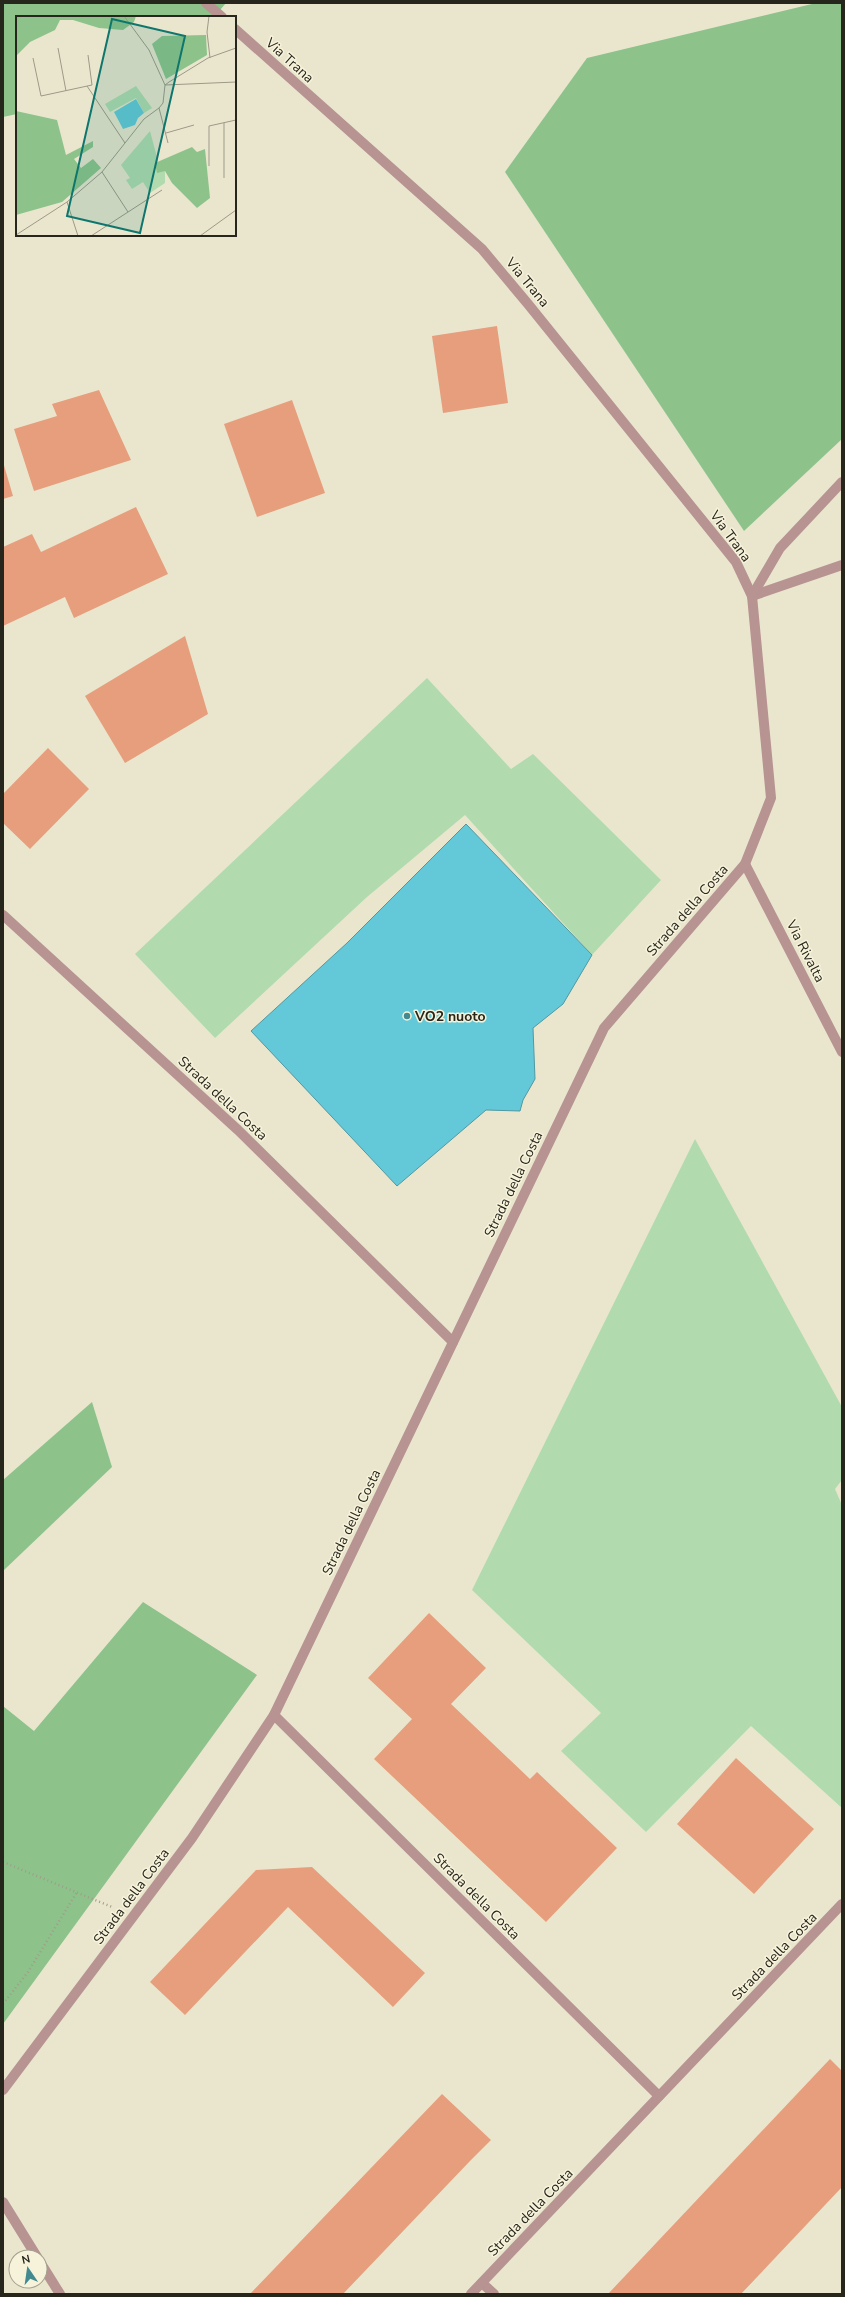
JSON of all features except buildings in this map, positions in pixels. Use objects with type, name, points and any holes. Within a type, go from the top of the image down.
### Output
[{"type":"street","points":[[206,3],[221,16]]},
{"type":"street","name":"Via Trana","points":[[236,30],[482,249],[736,562],[752,596]]},
{"type":"street","points":[[752,596],[780,548],[842,482]]},
{"type":"street","points":[[752,596],[842,565]]},
{"type":"street","name":"Strada della Costa","points":[[3,2090],[192,1838],[274,1715],[604,1028],[745,864],[771,798],[752,596]]},
{"type":"street","name":"Via Rivalta","points":[[745,864],[842,1052]]},
{"type":"street","name":"Strada della Costa","points":[[3,915],[238,1130],[453,1342]]},
{"type":"street","name":"Strada della Costa","points":[[274,1715],[659,2096]]},
{"type":"street","name":"Strada della Costa","points":[[471,2294],[842,1904]]},
{"type":"street","points":[[3,2202],[32,2249]]},
{"type":"street","points":[[48,2275],[60,2294]]},
{"type":"street","points":[[482,2283],[494,2294]]},
{"type":"path","points":[[3,1862],[134,1916]]},
{"type":"path","points":[[3,2004],[28,1972],[77,1892]]},
{"type":"green space","points":[[3,3],[226,3],[215,16],[16,16],[16,114],[3,117]]},
{"type":"green space","points":[[816,3],[842,3],[842,439],[744,531],[505,172],[587,58]]},
{"type":"green space","points":[[427,678],[511,769],[533,754],[661,880],[592,955],[465,815],[367,897],[215,1038],[135,954]]},
{"type":"green space","points":[[695,1139],[842,1407],[842,1480],[835,1489],[842,1505],[842,1808],[751,1726],[646,1832],[561,1751],[601,1713],[472,1590]]},
{"type":"green space","points":[[92,1402],[112,1467],[3,1571],[3,1480]]},
{"type":"green space","points":[[143,1602],[257,1675],[3,2024],[3,1706],[34,1731]]},
{"type":"water","name":"VO2 nuoto","points":[[466,824],[592,955],[563,1004],[533,1028],[535,1079],[523,1100],[520,1111],[486,1110],[397,1186],[251,1031],[347,943]]},
{"type":"place","name":"VO2 nuoto","points":[[407,1016]]}]
